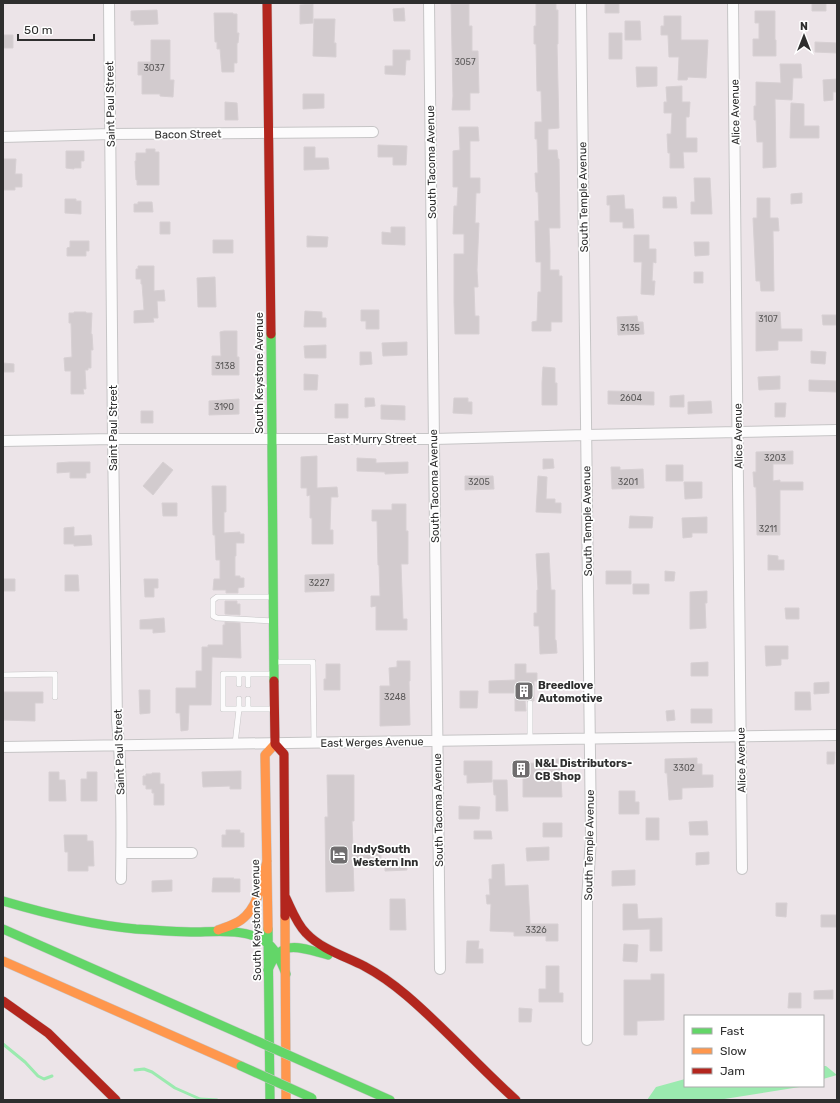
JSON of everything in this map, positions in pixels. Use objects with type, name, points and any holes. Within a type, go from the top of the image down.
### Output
[{"type":"main road","name":"South Keystone Avenue","points":[[267,3],[275,709],[275,744],[266,755],[270,1100]]},
{"type":"main road","name":"South Keystone Avenue","points":[[275,744],[284,754],[286,1100]]},
{"type":"main road","points":[[208,932],[226,928],[241,921],[251,910],[267,861]]},
{"type":"main road","points":[[285,896],[296,918],[307,933],[328,949],[379,975],[407,996],[489,1077],[516,1100]]},
{"type":"main road","points":[[3,901],[49,914],[98,924],[181,932],[247,934],[258,937],[268,944],[281,960],[286,974]]},
{"type":"main road","points":[[3,929],[390,1100]]},
{"type":"main road","points":[[268,970],[277,954],[286,949],[299,946],[327,955],[346,958]]},
{"type":"main road","points":[[3,961],[314,1099]]},
{"type":"main road","points":[[3,1001],[48,1033],[116,1100]]},
{"type":"street","name":"Saint Paul Street","points":[[109,3],[113,439],[117,713],[122,853],[121,879]]},
{"type":"street","name":"South Tacoma Avenue","points":[[429,3],[440,969]]},
{"type":"street","name":"South Temple Avenue","points":[[581,3],[591,839],[587,900],[587,1040]]},
{"type":"street","name":"Alice Avenue","points":[[733,3],[742,869]]},
{"type":"street","name":"Bacon Street","points":[[3,137],[111,134],[372,132]]},
{"type":"street","name":"East Murry Street","points":[[3,441],[113,439],[434,439],[586,434],[837,430]]},
{"type":"street","name":"East Werges Avenue","points":[[3,747],[837,735]]},
{"type":"street","points":[[122,853],[192,853]]},
{"type":"lane","points":[[274,598],[217,598],[213,600],[212,603],[213,616],[217,618],[274,621]]},
{"type":"lane","points":[[274,662],[313,662],[314,743]]},
{"type":"lane","points":[[3,675],[55,674],[55,697]]},
{"type":"lane","points":[[274,674],[223,674],[223,709],[275,709]]},
{"type":"lane","points":[[239,674],[239,684]]},
{"type":"lane","points":[[248,674],[248,685]]},
{"type":"lane","points":[[235,744],[239,699]]},
{"type":"lane","points":[[248,699],[248,709]]},
{"type":"lane","points":[[530,703],[530,740]]},
{"type":"shaded area","points":[[824,1066],[826,1066],[837,1075],[824,1079]]},
{"type":"shaded area","points":[[684,1079],[684,1087],[800,1087],[718,1100],[647,1100],[656,1087]]},
{"type":"building","points":[[536,3],[556,3],[556,10],[558,10],[557,44],[559,128],[548,129],[548,150],[557,150],[559,159],[560,228],[549,228],[550,270],[559,270],[559,276],[562,276],[562,322],[551,322],[551,331],[532,331],[532,322],[537,321],[538,292],[541,292],[541,262],[536,262],[535,221],[539,221],[538,192],[536,192],[535,173],[538,173],[535,122],[542,122],[541,91],[537,91],[536,44],[534,44]]},
{"type":"building","points":[[605,3],[619,3],[619,13],[605,13]]},
{"type":"building","points":[[812,3],[826,3],[826,11],[812,11]]},
{"type":"building","points":[[313,4],[313,23],[300,24],[300,5]]},
{"type":"building","points":[[451,4],[469,4],[469,26],[472,26],[472,51],[478,51],[479,93],[470,93],[470,110],[452,110]]},
{"type":"building","points":[[404,8],[405,21],[394,21],[393,9]]},
{"type":"building","points":[[157,10],[158,24],[134,25],[134,21],[131,21],[131,11]]},
{"type":"building","points":[[755,11],[775,11],[776,56],[753,56],[753,39],[759,39],[759,23],[755,23]]},
{"type":"building","points":[[214,13],[237,14],[237,33],[239,33],[237,43],[237,63],[234,63],[234,72],[222,72],[220,49],[217,49],[217,42],[215,42]]},
{"type":"building","points":[[664,16],[681,16],[681,40],[708,40],[706,78],[688,77],[687,80],[678,80],[679,57],[669,57],[668,35],[661,35],[661,26],[664,26]]},
{"type":"building","points":[[314,19],[335,19],[334,43],[336,43],[336,57],[313,56]]},
{"type":"building","points":[[625,21],[640,21],[641,40],[625,40]]},
{"type":"building","points":[[609,33],[622,33],[622,59],[609,59]]},
{"type":"building","points":[[3,35],[13,35],[13,48],[3,48]]},
{"type":"building","points":[[151,40],[170,40],[170,80],[174,80],[173,97],[160,96],[160,94],[142,94],[142,75],[138,75],[138,62],[151,62]]},
{"type":"building","points":[[815,42],[837,43],[837,53],[815,52]]},
{"type":"building","points":[[393,50],[410,50],[410,60],[406,60],[405,75],[385,74],[385,66],[393,66]]},
{"type":"building","points":[[780,64],[801,64],[802,78],[793,78],[792,100],[775,99],[776,167],[763,168],[763,142],[757,142],[756,120],[754,120],[754,106],[756,106],[756,82],[781,83]]},
{"type":"building","points":[[636,67],[657,67],[657,86],[637,87]]},
{"type":"building","points":[[837,79],[837,92],[833,92],[833,100],[824,101],[823,80]]},
{"type":"building","points":[[682,86],[682,102],[690,102],[689,117],[686,117],[686,138],[697,138],[697,152],[683,152],[684,168],[670,168],[670,153],[668,153],[667,134],[671,134],[672,113],[664,113],[664,102],[667,102],[666,87]]},
{"type":"building","points":[[303,94],[324,94],[324,108],[303,109]]},
{"type":"building","points":[[225,102],[237,103],[238,120],[225,120]]},
{"type":"building","points":[[791,103],[804,104],[804,126],[819,126],[819,138],[790,138]]},
{"type":"building","points":[[459,127],[478,127],[479,141],[470,141],[470,178],[480,178],[480,193],[476,193],[475,223],[479,223],[477,270],[478,287],[474,287],[475,316],[479,316],[479,334],[455,334],[454,254],[464,254],[464,234],[453,234],[454,206],[457,206],[458,187],[453,187],[453,151],[460,150]]},
{"type":"building","points":[[378,145],[407,146],[406,165],[393,165],[393,157],[378,157]]},
{"type":"building","points":[[304,147],[315,147],[315,158],[328,158],[329,169],[304,170]]},
{"type":"building","points":[[146,149],[155,149],[155,152],[159,152],[159,185],[137,185],[135,161],[136,153],[146,153]]},
{"type":"building","points":[[66,151],[84,151],[84,161],[81,161],[81,168],[66,168]]},
{"type":"building","points":[[3,159],[16,159],[15,174],[22,174],[22,187],[15,187],[15,190],[3,190]]},
{"type":"building","points":[[694,178],[710,178],[712,214],[691,214],[691,202],[695,202]]},
{"type":"building","points":[[802,193],[802,203],[791,204],[791,194]]},
{"type":"building","points":[[624,195],[625,209],[633,209],[634,228],[623,228],[623,222],[610,222],[610,205],[607,205],[607,196]]},
{"type":"building","points":[[663,197],[676,197],[677,208],[663,208]]},
{"type":"building","points":[[757,198],[770,198],[770,218],[778,218],[779,231],[773,231],[774,291],[761,291],[760,281],[756,281],[753,218],[757,218]]},
{"type":"building","points":[[65,199],[76,199],[76,201],[81,201],[81,214],[65,213]]},
{"type":"building","points":[[138,202],[152,202],[153,212],[134,212],[134,204],[138,204]]},
{"type":"building","points":[[160,222],[170,222],[170,234],[160,234]]},
{"type":"building","points":[[391,227],[405,227],[405,245],[382,244],[382,232],[391,233]]},
{"type":"building","points":[[634,235],[649,235],[649,249],[656,249],[656,263],[653,262],[652,281],[655,281],[654,295],[641,294],[642,262],[634,262]]},
{"type":"building","points":[[307,236],[328,237],[327,247],[307,247]]},
{"type":"building","points":[[213,240],[233,240],[233,253],[213,253]]},
{"type":"building","points":[[70,241],[89,241],[89,251],[86,251],[86,256],[67,256],[67,248],[70,247]]},
{"type":"building","points":[[694,242],[709,242],[709,255],[695,256]]},
{"type":"building","points":[[138,266],[154,266],[154,291],[164,290],[165,301],[157,301],[158,318],[153,318],[154,322],[134,323],[134,311],[144,310],[141,279],[136,279],[136,269],[138,269]]},
{"type":"building","points":[[694,272],[703,272],[703,283],[694,283]]},
{"type":"building","points":[[215,277],[216,307],[198,307],[197,278]]},
{"type":"building","points":[[361,310],[379,310],[379,329],[366,329],[366,321],[361,321]]},
{"type":"building","points":[[305,311],[322,312],[322,318],[326,318],[326,327],[304,327]]},
{"type":"building","points":[[756,312],[780,312],[781,329],[802,329],[802,341],[778,341],[778,350],[756,351]]},
{"type":"building","points":[[69,313],[92,313],[91,334],[93,350],[91,350],[91,368],[85,370],[86,389],[83,389],[84,394],[71,394],[71,371],[65,371],[64,358],[72,357],[71,323],[69,323]]},
{"type":"building","points":[[822,315],[837,315],[837,325],[823,325]]},
{"type":"building","points":[[637,316],[638,322],[643,322],[644,334],[618,335],[617,317]]},
{"type":"building","points":[[237,331],[239,375],[212,375],[212,356],[221,356],[220,332]]},
{"type":"building","points":[[407,342],[407,355],[383,356],[382,343]]},
{"type":"building","points":[[326,345],[326,358],[305,358],[304,346]]},
{"type":"building","points":[[811,351],[826,352],[825,364],[811,363]]},
{"type":"building","points":[[360,352],[371,352],[372,364],[360,365]]},
{"type":"building","points":[[3,363],[14,364],[14,372],[3,372]]},
{"type":"building","points":[[543,367],[555,368],[557,405],[542,405]]},
{"type":"building","points":[[304,374],[318,375],[317,390],[304,390]]},
{"type":"building","points":[[780,376],[780,389],[759,390],[758,377]]},
{"type":"building","points":[[809,380],[837,381],[837,392],[809,391]]},
{"type":"building","points":[[608,391],[654,392],[654,405],[608,404]]},
{"type":"building","points":[[684,395],[684,407],[670,407],[670,396]]},
{"type":"building","points":[[365,398],[374,398],[375,406],[365,407]]},
{"type":"building","points":[[454,398],[468,398],[468,402],[472,402],[472,414],[453,413]]},
{"type":"building","points":[[239,399],[239,414],[209,415],[209,401]]},
{"type":"building","points":[[711,401],[712,413],[688,414],[688,402]]},
{"type":"building","points":[[775,403],[786,403],[785,417],[775,417]]},
{"type":"building","points":[[335,404],[348,404],[348,418],[335,418]]},
{"type":"building","points":[[381,405],[405,406],[405,420],[381,419]]},
{"type":"building","points":[[141,411],[153,411],[153,423],[141,423]]},
{"type":"building","points":[[793,451],[793,464],[773,464],[773,481],[780,480],[780,482],[803,482],[803,490],[780,490],[780,535],[757,535],[756,487],[754,487],[753,472],[756,472],[756,452]]},
{"type":"building","points":[[317,456],[317,488],[337,487],[338,497],[331,497],[330,530],[333,530],[333,544],[312,544],[310,495],[307,496],[307,488],[301,488],[301,457]]},
{"type":"building","points":[[357,458],[376,459],[376,463],[408,462],[408,473],[385,474],[385,472],[357,471]]},
{"type":"building","points":[[543,459],[553,459],[554,468],[543,469]]},
{"type":"building","points":[[90,462],[90,473],[86,473],[86,478],[70,478],[70,472],[57,473],[57,463]]},
{"type":"building","points":[[163,462],[173,470],[153,495],[143,486]]},
{"type":"building","points":[[666,465],[683,465],[683,481],[666,481]]},
{"type":"building","points":[[611,467],[620,467],[620,470],[643,469],[644,488],[612,489]]},
{"type":"building","points":[[465,476],[493,476],[494,489],[465,490]]},
{"type":"building","points":[[538,476],[547,477],[546,499],[555,499],[555,503],[561,503],[561,513],[536,512]]},
{"type":"building","points":[[684,482],[702,482],[702,498],[685,499]]},
{"type":"building","points":[[212,486],[226,486],[224,533],[240,532],[240,534],[244,534],[244,543],[236,543],[235,576],[244,578],[244,587],[238,588],[238,593],[226,593],[226,590],[213,590],[214,579],[220,579],[220,560],[216,560],[215,535],[213,535]]},
{"type":"building","points":[[162,503],[177,503],[177,516],[163,516]]},
{"type":"building","points":[[392,504],[406,504],[408,564],[401,564],[403,619],[407,619],[407,630],[376,630],[376,606],[371,607],[371,596],[380,596],[379,565],[377,521],[372,521],[372,510],[392,510]]},
{"type":"building","points":[[630,516],[653,517],[652,528],[629,528]]},
{"type":"building","points":[[707,517],[707,533],[692,533],[692,537],[683,538],[682,518]]},
{"type":"building","points":[[74,527],[74,536],[91,535],[92,545],[74,546],[74,544],[64,544],[64,528]]},
{"type":"building","points":[[549,553],[551,590],[555,590],[555,640],[557,653],[540,654],[539,626],[534,626],[534,613],[537,613],[538,590],[536,554]]},
{"type":"building","points":[[768,555],[778,556],[778,560],[784,560],[784,570],[768,570]]},
{"type":"building","points":[[606,571],[631,571],[631,584],[606,584]]},
{"type":"building","points":[[665,571],[675,572],[674,581],[665,581]]},
{"type":"building","points":[[334,574],[334,591],[305,592],[305,575]]},
{"type":"building","points":[[65,575],[78,575],[79,591],[65,591]]},
{"type":"building","points":[[3,579],[15,579],[15,591],[3,591]]},
{"type":"building","points":[[144,579],[158,579],[158,588],[154,588],[154,597],[145,597]]},
{"type":"building","points":[[633,584],[649,584],[649,594],[633,594]]},
{"type":"building","points":[[707,591],[707,603],[705,603],[706,628],[690,629],[690,592]]},
{"type":"building","points":[[225,601],[237,601],[237,604],[240,604],[240,615],[225,614]]},
{"type":"building","points":[[785,608],[799,608],[799,619],[786,619]]},
{"type":"building","points":[[164,618],[165,632],[153,633],[153,629],[140,629],[140,620]]},
{"type":"building","points":[[225,622],[240,623],[241,658],[212,657],[211,705],[189,705],[188,730],[181,731],[180,713],[176,713],[176,688],[196,688],[196,671],[202,671],[202,647],[208,647],[208,645],[223,645],[223,625],[225,625]]},
{"type":"building","points":[[765,646],[788,646],[788,659],[781,659],[781,665],[766,666]]},
{"type":"building","points":[[397,661],[410,661],[410,725],[380,726],[380,686],[390,686],[389,668],[397,667]]},
{"type":"building","points":[[708,662],[708,676],[691,676],[691,663]]},
{"type":"building","points":[[326,664],[340,664],[340,690],[324,690]]},
{"type":"building","name":"Breedlove Automotive","points":[[515,664],[526,664],[526,673],[537,673],[537,681],[534,681],[534,701],[530,699],[525,701],[526,711],[515,711],[515,693],[489,693],[489,681],[515,680]]},
{"type":"building","points":[[829,682],[829,693],[814,694],[814,683]]},
{"type":"building","points":[[139,690],[150,690],[150,713],[140,714]]},
{"type":"building","points":[[460,691],[478,691],[477,708],[460,708]]},
{"type":"building","points":[[3,692],[43,692],[43,703],[35,703],[35,721],[3,720]]},
{"type":"building","points":[[795,692],[810,692],[811,710],[795,710]]},
{"type":"building","points":[[691,709],[712,709],[712,723],[691,723]]},
{"type":"building","points":[[674,710],[675,720],[667,721],[666,711]]},
{"type":"building","points":[[827,752],[835,752],[834,764],[827,764]]},
{"type":"building","points":[[697,758],[697,764],[702,764],[702,775],[713,775],[713,787],[682,788],[682,799],[669,800],[667,773],[665,773],[665,759]]},
{"type":"building","points":[[560,759],[562,797],[523,797],[523,775],[515,775],[515,764],[536,763],[536,760]]},
{"type":"building","points":[[464,761],[492,761],[492,782],[467,783],[467,775],[464,775]]},
{"type":"building","points":[[241,771],[241,789],[230,789],[230,786],[203,787],[202,772]]},
{"type":"building","points":[[49,772],[59,772],[59,780],[65,780],[66,801],[49,801]]},
{"type":"building","points":[[87,772],[97,772],[97,801],[81,801],[81,779],[87,779]]},
{"type":"building","points":[[152,773],[160,773],[160,784],[164,784],[164,805],[154,805],[154,793],[152,793],[152,789],[146,789],[146,785],[143,785],[143,776]]},
{"type":"building","name":"IndySouth Western Inn","points":[[327,775],[354,775],[354,821],[352,821],[353,850],[381,849],[381,861],[353,861],[354,891],[326,892],[325,817],[328,817]]},
{"type":"building","points":[[493,780],[507,780],[508,811],[496,811],[496,795],[494,795]]},
{"type":"building","points":[[619,791],[635,791],[635,802],[639,802],[639,814],[619,814]]},
{"type":"building","points":[[459,806],[480,807],[479,819],[459,819]]},
{"type":"building","points":[[646,818],[659,818],[659,840],[646,840]]},
{"type":"building","points":[[707,821],[708,835],[690,835],[689,822]]},
{"type":"building","points":[[543,823],[562,823],[562,837],[543,837]]},
{"type":"building","points":[[226,830],[240,830],[240,833],[244,833],[244,847],[222,847],[222,835],[226,835]]},
{"type":"building","points":[[474,831],[491,831],[492,839],[474,839]]},
{"type":"building","points":[[64,835],[87,835],[87,841],[93,841],[94,866],[88,866],[88,871],[68,871],[68,852],[65,852]]},
{"type":"building","points":[[549,847],[549,860],[527,861],[526,848]]},
{"type":"building","points":[[709,852],[709,864],[696,865],[696,853]]},
{"type":"building","points":[[385,859],[406,859],[407,870],[385,871]]},
{"type":"building","points":[[504,864],[505,886],[528,885],[530,924],[558,924],[558,941],[546,941],[546,936],[514,936],[514,932],[490,931],[491,904],[487,904],[486,895],[490,895],[489,879],[492,879],[492,865]]},
{"type":"building","points":[[635,870],[635,885],[612,886],[612,871]]},
{"type":"building","points":[[213,878],[240,879],[240,892],[212,892]]},
{"type":"building","points":[[172,880],[172,891],[152,892],[152,881]]},
{"type":"building","points":[[390,899],[405,899],[406,930],[390,930]]},
{"type":"building","points":[[776,903],[787,903],[786,917],[776,916]]},
{"type":"building","points":[[623,904],[637,904],[638,919],[662,918],[662,951],[650,951],[650,929],[623,930]]},
{"type":"building","points":[[821,915],[837,915],[837,927],[821,927]]},
{"type":"building","points":[[467,941],[479,941],[478,949],[483,949],[483,963],[466,963]]},
{"type":"building","points":[[624,944],[638,945],[637,962],[623,961]]},
{"type":"building","points":[[546,966],[559,966],[559,993],[563,993],[563,1002],[539,1002],[539,989],[546,989]]},
{"type":"building","points":[[651,974],[664,974],[664,1020],[637,1021],[637,1035],[624,1035],[624,980],[651,980]]},
{"type":"building","points":[[833,990],[833,999],[814,999],[814,991]]},
{"type":"building","points":[[789,993],[801,993],[801,1008],[788,1008]]},
{"type":"building","points":[[519,1008],[532,1009],[531,1022],[519,1022]]},
{"type":"waterway","points":[[3,1044],[25,1062],[38,1076],[44,1079],[52,1076]]},
{"type":"waterway","points":[[135,1070],[144,1069],[152,1072],[175,1088],[200,1099],[217,1100]]},
{"type":"traffic: fast","points":[[271,334],[274,681]]},
{"type":"traffic: fast","points":[[3,901],[102,925],[177,932],[237,932],[255,936],[271,946],[280,959],[286,974]]},
{"type":"traffic: fast","points":[[3,929],[241,1034]]},
{"type":"traffic: fast","points":[[268,929],[270,1100]]},
{"type":"traffic: fast","points":[[268,970],[273,960],[279,953],[286,949],[301,948],[328,955]]},
{"type":"traffic: fast","points":[[241,1034],[313,1066]]},
{"type":"traffic: fast","points":[[241,1066],[312,1098]]},
{"type":"traffic: fast","points":[[313,1066],[390,1100]]},
{"type":"traffic: slow","points":[[268,929],[265,755],[275,744]]},
{"type":"traffic: slow","points":[[218,930],[238,922],[247,915],[252,908],[259,893],[267,861]]},
{"type":"traffic: slow","points":[[285,916],[286,1100]]},
{"type":"traffic: slow","points":[[3,961],[241,1066]]},
{"type":"traffic: jam","points":[[267,3],[271,334]]},
{"type":"traffic: jam","points":[[274,681],[275,744],[284,754],[285,916]]},
{"type":"traffic: jam","points":[[285,896],[299,925],[312,939],[333,952],[370,969],[396,987],[434,1021],[516,1100]]},
{"type":"traffic: jam","points":[[3,1001],[48,1033],[116,1100]]},
{"type":"place","name":"Breedlove Automotive","points":[[524,691]]},
{"type":"place","name":"N&L Distributors- CB Shop","points":[[521,769]]},
{"type":"place","name":"IndySouth Western Inn","points":[[339,855]]}]
